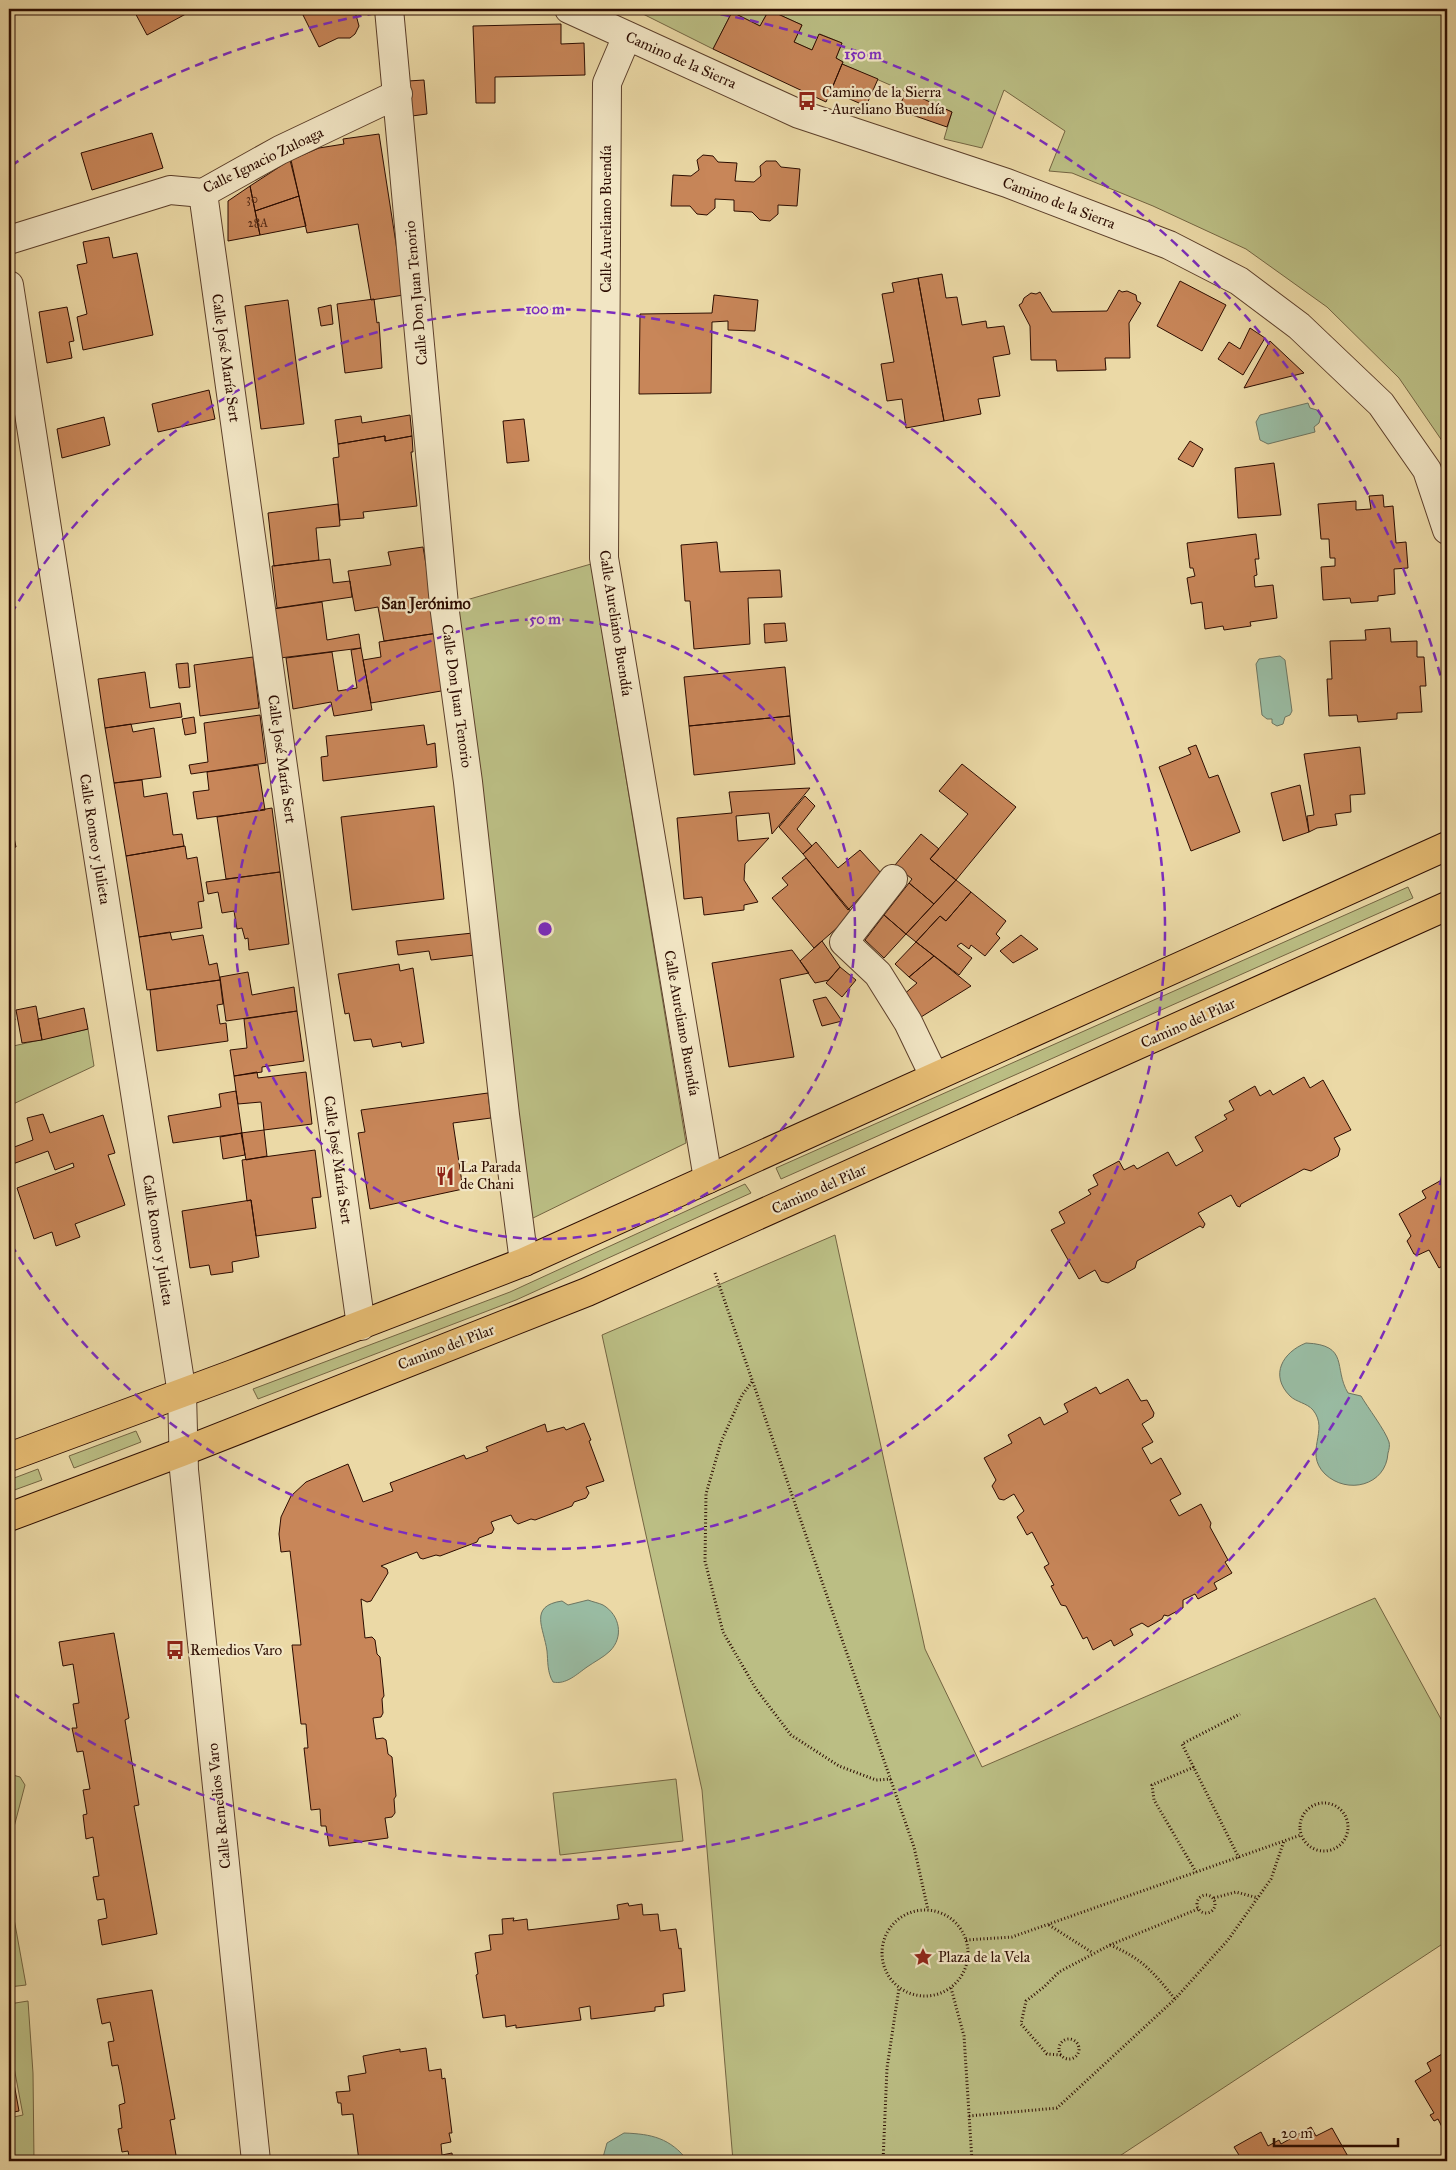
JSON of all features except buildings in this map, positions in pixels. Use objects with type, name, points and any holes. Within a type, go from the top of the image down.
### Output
[{"type":"main road","points":[[9,1457],[182,1394],[524,1262],[1447,846]]},
{"type":"main road","name":"Camino del Pilar","points":[[9,1517],[182,1452],[587,1292],[1447,906]]},
{"type":"street","name":"Calle Don Juan Tenorio","points":[[389,9],[444,605],[468,782],[505,1115],[524,1262]]},
{"type":"street","name":"Camino de la Sierra","points":[[569,9],[799,114],[998,180],[1169,245],[1239,281],[1299,326],[1381,404],[1427,470],[1447,530]]},
{"type":"street","name":"Calle Aureliano Buendía","points":[[627,36],[607,83],[604,558],[708,1178]]},
{"type":"street","name":"Calle Ignacio Zuloaga","points":[[9,240],[170,190],[203,192],[280,150],[398,94]]},
{"type":"street","name":"Calle José María Sert","points":[[203,192],[361,1326]]},
{"type":"street","name":"Calle Romeo y Julieta","points":[[9,285],[182,1394]]},
{"type":"street","points":[[893,879],[844,942],[878,974],[908,1022],[934,1076]]},
{"type":"street","points":[[182,1394],[182,1452]]},
{"type":"street","name":"Calle Remedios Varo","points":[[182,1452],[256,2161]]},
{"type":"path","points":[[703,1240],[914,1847],[928,1910]]},
{"type":"path","points":[[753,1382],[742,1395],[721,1442],[706,1494],[704,1562],[723,1632],[756,1689],[791,1735],[839,1766],[876,1780],[891,1779]]},
{"type":"path","points":[[1239,1858],[1182,1744],[1240,1714]]},
{"type":"path","points":[[1194,1767],[1152,1786],[1154,1800],[1196,1872]]},
{"type":"path","points":[[1329,1803],[1340,1808],[1347,1818],[1348,1831],[1343,1842],[1333,1850],[1320,1852],[1308,1846],[1301,1835],[1300,1822],[1306,1810],[1317,1804],[1329,1803]]},
{"type":"path","points":[[966,1940],[1012,1938],[1301,1835]]},
{"type":"path","points":[[969,2116],[1057,2108],[1175,1998],[1228,1940],[1271,1879],[1284,1842]]},
{"type":"path","points":[[1214,1898],[1215,1906],[1212,1911],[1206,1913],[1198,1909],[1196,1905],[1198,1897],[1206,1894],[1214,1898],[1236,1892],[1258,1898]]},
{"type":"path","points":[[1061,2055],[1059,2047],[1063,2040],[1070,2038],[1077,2042],[1079,2050],[1076,2056],[1068,2059],[1061,2055],[1047,2054],[1021,2024],[1026,2001],[1059,1972],[1094,1953],[1198,1909]]},
{"type":"path","points":[[928,1910],[944,1914],[958,1925],[966,1940],[968,1957],[962,1974],[950,1988],[934,1996],[916,1995],[899,1988],[888,1976],[882,1962],[882,1946],[887,1932],[897,1920],[912,1912],[928,1910]]},
{"type":"path","points":[[1048,1924],[1094,1953]]},
{"type":"path","points":[[1110,1946],[1131,1954],[1151,1969],[1175,1998]]},
{"type":"path","points":[[883,2161],[886,2068],[899,1988]]},
{"type":"path","points":[[950,1988],[964,2036],[972,2161]]},
{"type":"shaded area","points":[[633,9],[1447,9],[1447,448],[1399,378],[1327,307],[1246,249],[1153,206],[1072,173],[1049,171],[1065,131],[1004,90],[982,148],[944,139],[952,112],[842,64],[843,62],[836,58],[842,43],[820,34],[812,50],[794,42],[802,25],[769,10],[760,26],[732,12],[713,49]]},
{"type":"shaded area","points":[[1308,403],[1310,408],[1317,410],[1321,416],[1319,423],[1314,427],[1315,432],[1268,444],[1260,440],[1256,422],[1260,415]]},
{"type":"shaded area","points":[[591,564],[686,1143],[529,1220],[456,603]]},
{"type":"shaded area","points":[[1280,656],[1285,660],[1292,711],[1290,715],[1285,717],[1283,724],[1277,726],[1272,723],[1272,719],[1267,719],[1262,715],[1256,664],[1259,659]]},
{"type":"shaded area","points":[[1408,887],[1413,898],[781,1179],[776,1168]]},
{"type":"shaded area","points":[[88,1029],[94,1066],[9,1106],[9,1047]]},
{"type":"shaded area","points":[[745,1184],[751,1193],[516,1300],[258,1399],[253,1389],[510,1292]]},
{"type":"shaded area","points":[[835,1235],[925,1649],[982,1767],[1375,1598],[1447,1730],[1447,1941],[1112,2161],[733,2161],[702,1790],[602,1335]]},
{"type":"shaded area","points":[[1306,1343],[1329,1348],[1335,1353],[1348,1393],[1361,1396],[1387,1437],[1389,1448],[1386,1464],[1373,1480],[1364,1484],[1344,1484],[1325,1474],[1319,1466],[1316,1458],[1319,1426],[1317,1418],[1311,1408],[1290,1396],[1280,1380],[1280,1372],[1285,1358]]},
{"type":"shaded area","points":[[136,1431],[141,1442],[74,1468],[69,1456]]},
{"type":"shaded area","points":[[38,1469],[42,1480],[9,1492],[9,1480]]},
{"type":"shaded area","points":[[588,1600],[603,1605],[613,1614],[618,1626],[617,1639],[608,1653],[575,1676],[562,1682],[553,1682],[541,1626],[542,1613],[551,1604],[562,1601],[568,1605]]},
{"type":"shaded area","points":[[9,1774],[20,1777],[25,1785],[14,1827],[9,1891]]},
{"type":"shaded area","points":[[676,1779],[683,1841],[560,1855],[553,1793]]},
{"type":"shaded area","points":[[9,1891],[26,1985],[9,1987]]},
{"type":"shaded area","points":[[28,2001],[33,2073],[34,2161],[9,2161],[9,2118],[23,2115],[9,2041],[9,2004]]},
{"type":"shaded area","points":[[624,2133],[652,2136],[667,2142],[688,2161],[602,2161],[607,2143]]},
{"type":"place","name":"Camino de la Sierra - Aureliano Buendía","points":[[807,101]]},
{"type":"place","name":"La Parada de Chani","points":[[445,1176]]},
{"type":"place","name":"Remedios Varo","points":[[175,1650]]},
{"type":"place","name":"Plaza de la Vela","points":[[923,1957]]},
{"type":"district","name":"San Jerónimo","points":[[426,603]]}]
